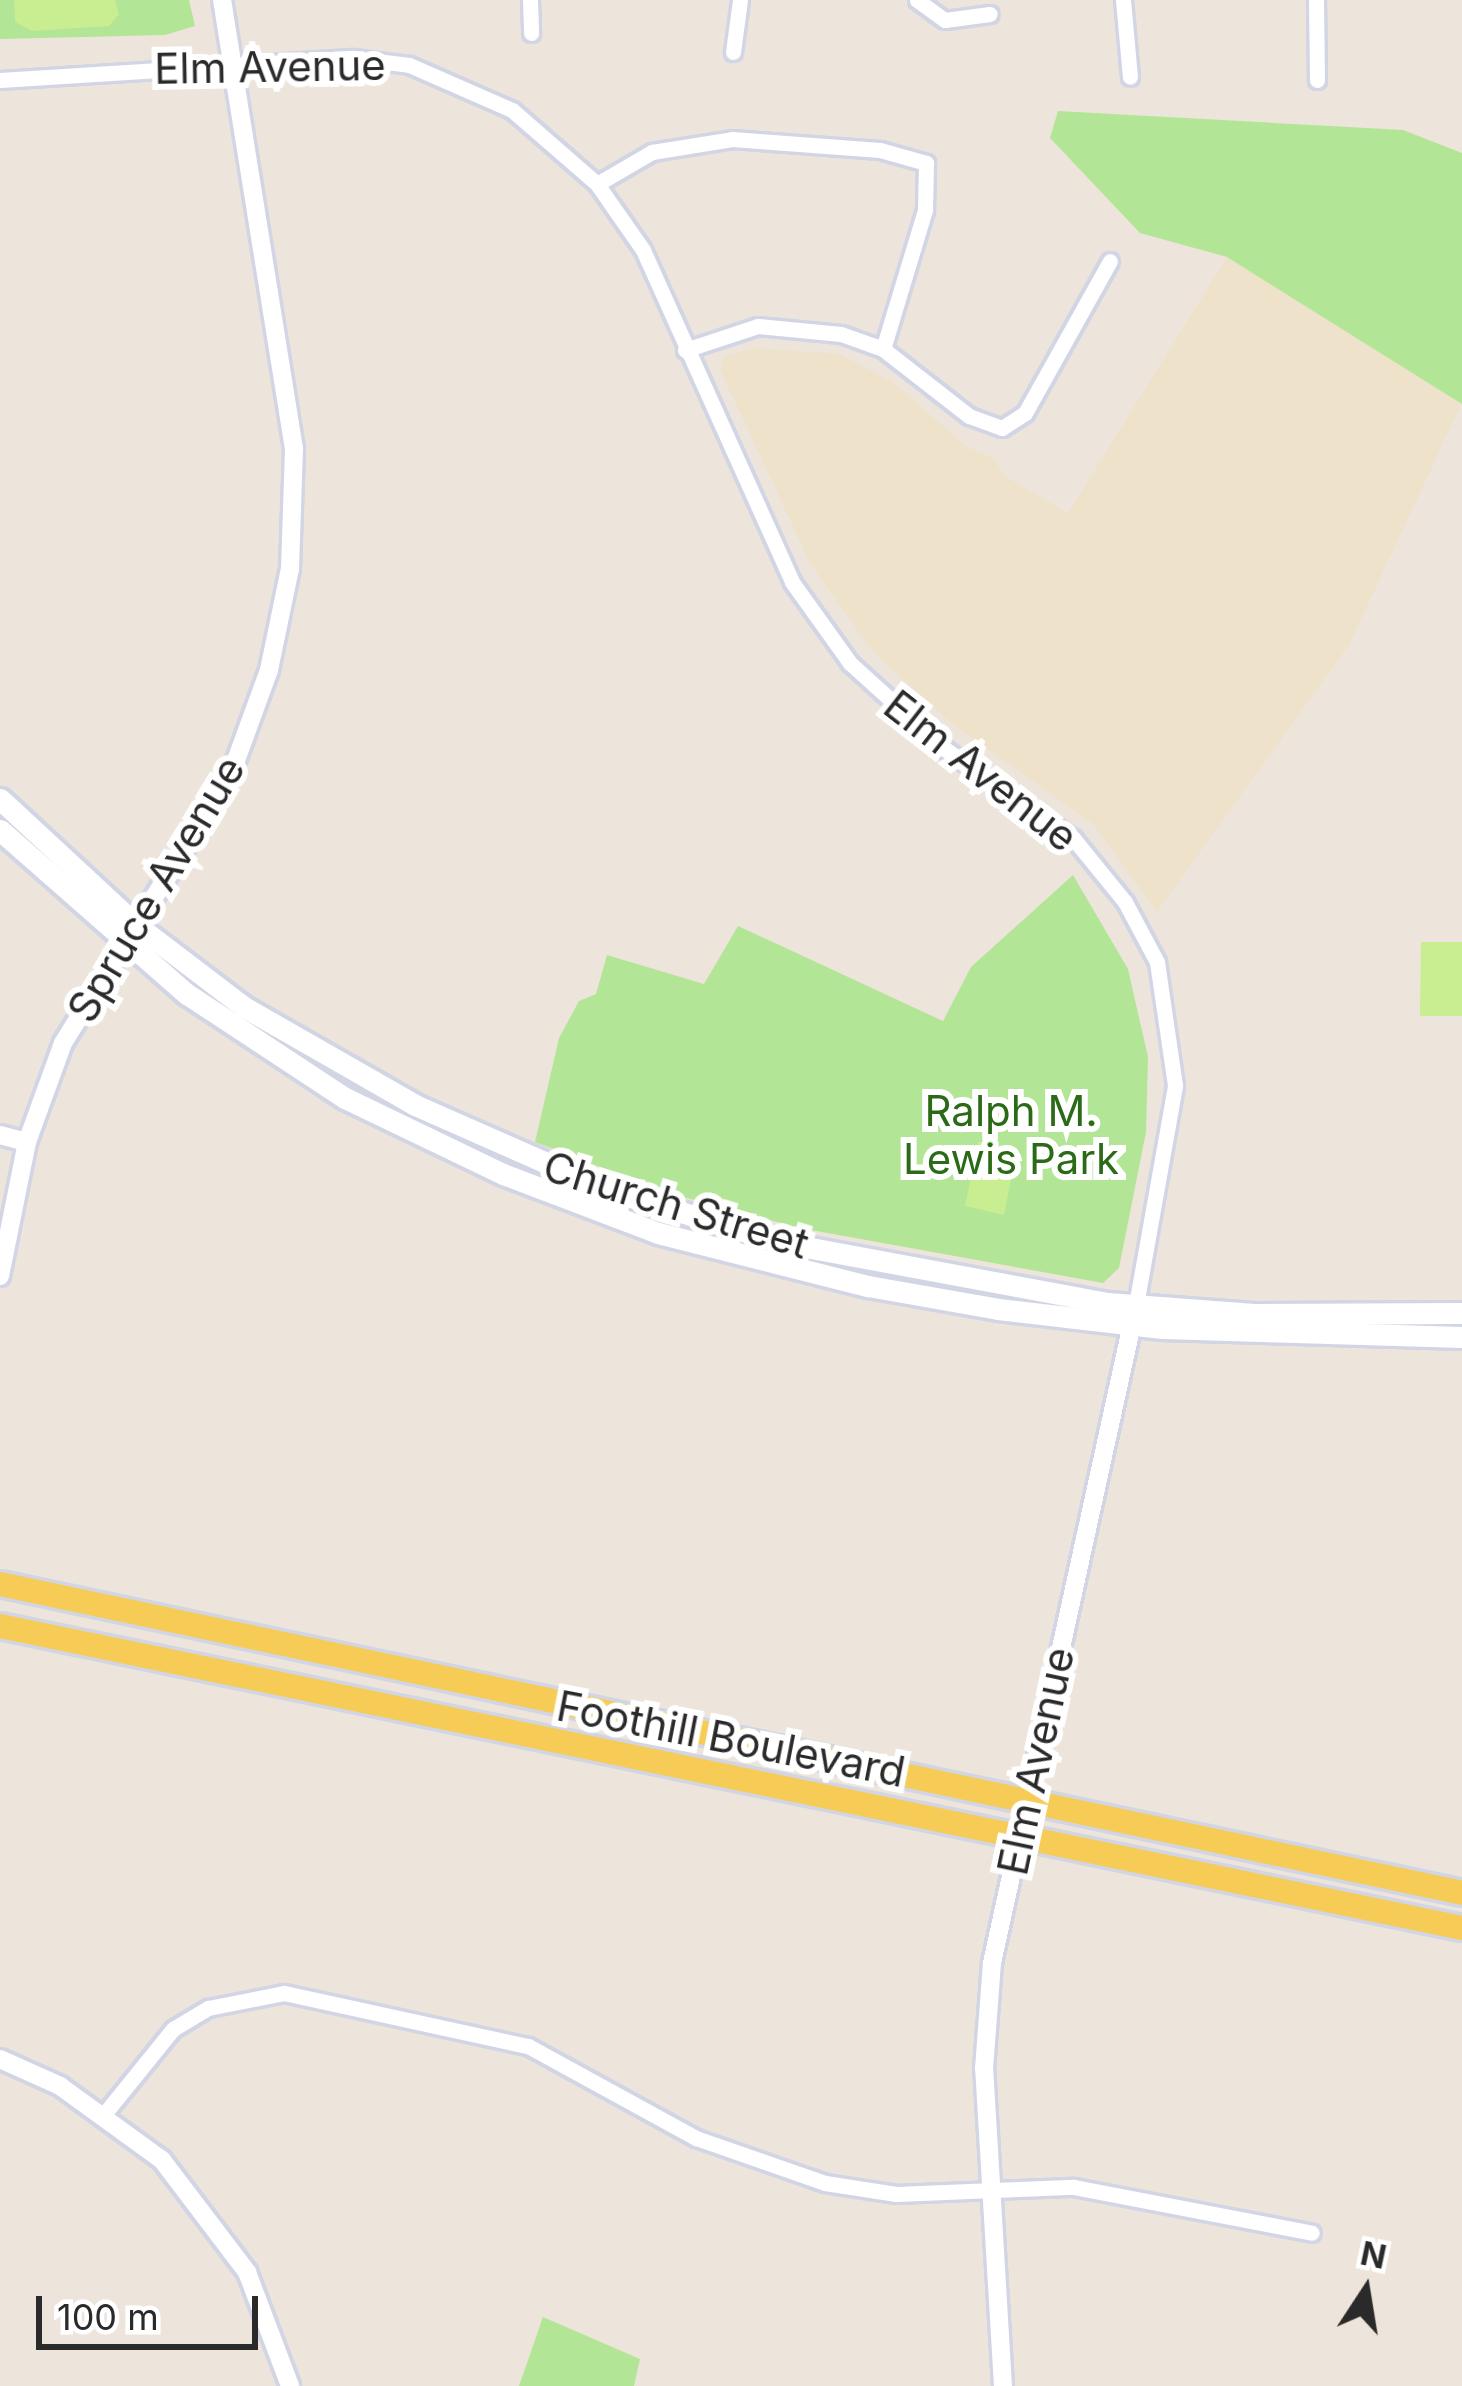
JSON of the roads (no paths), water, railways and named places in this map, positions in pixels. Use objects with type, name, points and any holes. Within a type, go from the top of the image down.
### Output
[{"type":"main road","name":"Church Street","points":[[0,799],[128,933]]},
{"type":"main road","name":"Church Street","points":[[0,830],[128,933],[342,1068],[508,1164],[784,1243],[1134,1315],[1462,1337]]},
{"type":"main road","name":"Church Street","points":[[1134,1315],[1462,1312]]},
{"type":"main road","name":"Foothill Boulevard","points":[[0,1584],[1462,1893]]},
{"type":"main road","name":"Foothill Boulevard","points":[[0,1626],[1462,1928]]},
{"type":"street","name":"Spruce Avenue","points":[[0,1276],[27,1142],[63,1043],[231,774],[269,670],[290,569],[294,449],[222,0]]},
{"type":"street","points":[[530,0],[531,33]]},
{"type":"street","points":[[733,52],[740,0]]},
{"type":"street","points":[[917,0],[945,20],[990,14]]},
{"type":"street","points":[[1123,0],[1130,77]]},
{"type":"street","points":[[1316,0],[1317,80]]},
{"type":"street","name":"Elm Avenue","points":[[0,80],[353,58],[409,65],[512,110],[598,184],[643,250],[792,582],[850,663],[945,748],[1073,838],[1125,902],[1157,962],[1175,1086],[1134,1315],[985,2018],[1003,2386]]},
{"type":"street","points":[[598,184],[652,152],[732,139],[880,150],[926,163],[925,210],[883,349]]},
{"type":"street","points":[[685,350],[730,331],[800,325],[883,349],[969,416],[1002,428],[1024,413],[1110,261]]},
{"type":"street","points":[[0,1135],[27,1142]]},
{"type":"street","points":[[105,2114],[173,2029],[208,2008],[284,1993],[528,2046],[760,2166],[896,2194],[1073,2187],[1312,2233]]},
{"type":"street","points":[[0,2059],[105,2114],[162,2160],[208,2214],[247,2272],[290,2386]]},
{"type":"park label","name":"Ralph M. Lewis Park","points":[[1011,1135]]}]
